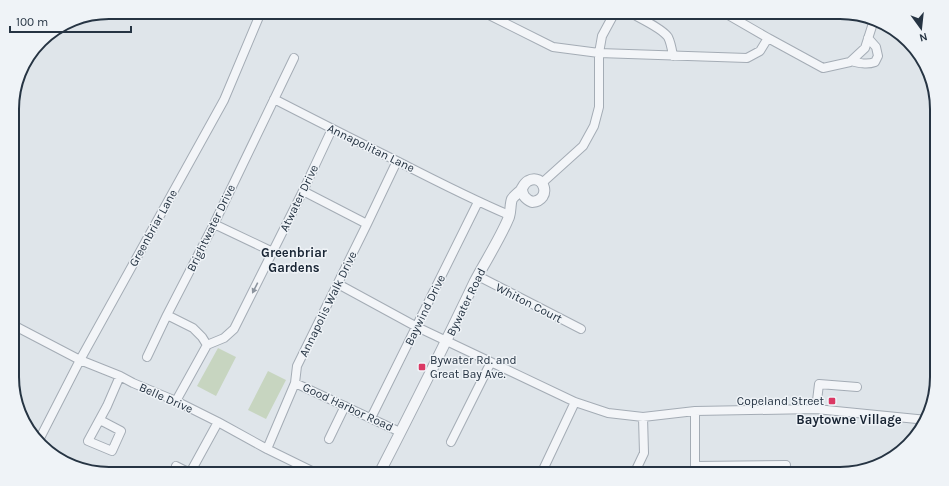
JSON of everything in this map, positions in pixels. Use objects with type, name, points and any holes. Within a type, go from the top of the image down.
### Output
[{"type":"street","name":"Greenbriar Lane","points":[[40,435],[80,360],[224,100],[257,19]]},
{"type":"street","points":[[497,19],[553,47],[599,54],[748,58],[760,51],[768,38]]},
{"type":"street","points":[[542,183],[583,146],[594,126],[599,107],[599,54],[602,36],[611,19]]},
{"type":"street","points":[[641,19],[662,31],[668,37],[673,56]]},
{"type":"street","points":[[735,19],[824,68],[850,62],[865,48],[872,25]]},
{"type":"street","points":[[851,61],[870,64],[875,62],[878,56],[876,47],[868,38]]},
{"type":"street","points":[[274,99],[294,58]]},
{"type":"street","name":"Annapolitan Lane","points":[[274,99],[478,202],[510,215]]},
{"type":"street","name":"Brightwater Drive","points":[[147,357],[214,224],[274,99]]},
{"type":"street","name":"Atwater Drive","points":[[207,345],[224,338],[234,329],[332,129]]},
{"type":"street","name":"Annapolis Walk Drive","points":[[267,449],[295,383],[297,366],[397,161]]},
{"type":"street","points":[[536,179],[542,183],[545,190],[544,194],[536,201],[532,202],[524,193],[526,182],[536,179]]},
{"type":"street","points":[[303,190],[367,224]]},
{"type":"street","name":"Bywater Road","points":[[382,467],[510,215],[512,199],[524,193]]},
{"type":"street","name":"Baywind Drive","points":[[371,418],[478,202]]},
{"type":"street","points":[[214,224],[273,252]]},
{"type":"street","name":"Whiton Court","points":[[478,276],[580,329]]},
{"type":"street","points":[[338,284],[417,327],[575,402],[608,413],[643,417],[695,411],[816,409],[920,419]]},
{"type":"street","points":[[167,315],[193,328],[202,337],[207,345],[176,402]]},
{"type":"street","name":"Belle Drive","points":[[19,329],[80,360],[120,376],[218,422],[304,467]]},
{"type":"street","points":[[451,442],[492,362]]},
{"type":"street","points":[[100,420],[120,376]]},
{"type":"street","name":"Good Harbor Road","points":[[295,383],[400,432]]},
{"type":"street","points":[[816,409],[819,384],[858,387]]},
{"type":"street","points":[[544,467],[575,402]]},
{"type":"street","points":[[329,439],[345,406]]},
{"type":"street","points":[[694,467],[695,411]]},
{"type":"street","points":[[637,467],[644,453],[643,417]]},
{"type":"street","points":[[193,467],[218,422]]},
{"type":"street","points":[[749,467],[786,465]]},
{"type":"green space","points":[[218,348],[236,357],[216,396],[197,386]]},
{"type":"green space","points":[[268,371],[286,380],[266,419],[248,410]]},
{"type":"place","name":"Bywater Rd. and Great Bay Ave.","points":[[422,367]]},
{"type":"place","name":"Copeland Street","points":[[832,401]]},
{"type":"district","name":"Greenbriar Gardens","points":[[294,260]]},
{"type":"district","name":"Baytowne Village","points":[[849,419]]}]
